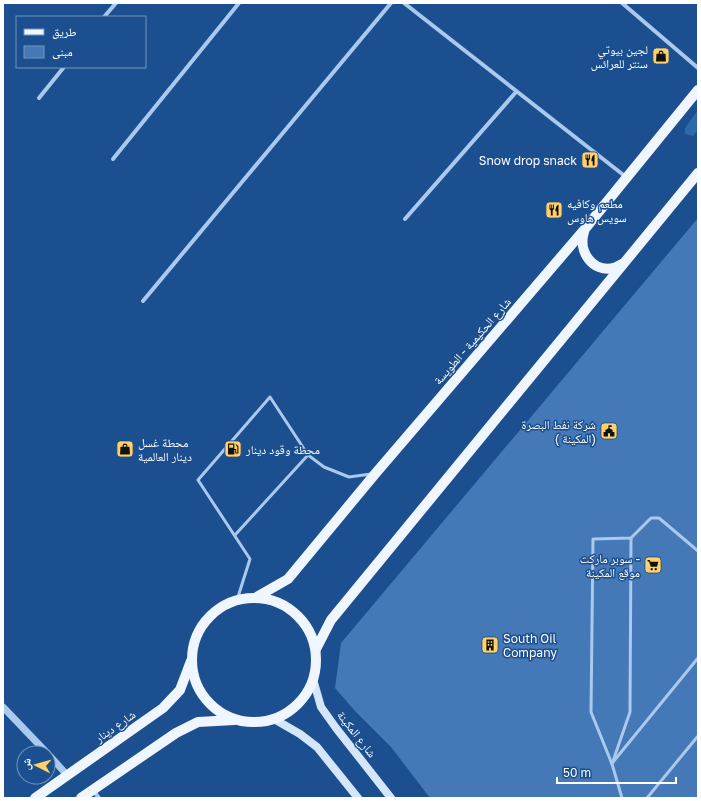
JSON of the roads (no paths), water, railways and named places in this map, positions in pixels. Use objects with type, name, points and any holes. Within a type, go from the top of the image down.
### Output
[{"type":"main road","name":"شارع الحكيمية - الطويسة","points":[[255,598],[288,579],[375,474],[584,230],[698,90]]},
{"type":"main road","points":[[316,649],[331,620],[698,173]]},
{"type":"main road","points":[[584,230],[581,240],[582,249],[587,258],[594,265],[603,268],[613,268],[622,264]]},
{"type":"main road","points":[[81,798],[93,794],[176,733],[198,722],[236,720],[255,722],[274,719],[291,710],[305,696],[313,679],[316,664],[316,649],[308,629],[294,612],[276,601],[255,598],[237,600],[219,609],[205,622],[195,640],[192,659],[195,679],[204,697],[218,711],[236,720]]},
{"type":"main road","name":"شارع دينار","points":[[35,798],[163,708],[180,690],[192,659]]},
{"type":"main road","name":"شارع المكينة","points":[[313,679],[321,707],[392,798]]},
{"type":"main road","points":[[274,719],[300,734],[317,747],[358,798]]},
{"type":"street","points":[[105,16],[116,3]]},
{"type":"street","points":[[113,159],[239,3]]},
{"type":"street","points":[[143,301],[391,3]]},
{"type":"street","points":[[404,3],[626,177]]},
{"type":"street","points":[[622,3],[698,68]]},
{"type":"street","points":[[39,98],[63,68]]},
{"type":"street","points":[[405,220],[516,92]]},
{"type":"street","points":[[3,707],[39,745]]},
{"type":"street","points":[[56,763],[68,776]]},
{"type":"street","points":[[93,794],[99,798]]},
{"type":"lane","points":[[237,600],[250,559],[198,480],[270,397],[308,456],[324,467],[349,477],[375,474]]},
{"type":"lane","points":[[235,535],[308,456]]},
{"type":"lane","points":[[622,798],[612,764],[591,712],[593,539],[631,538],[651,518],[659,518],[698,552]]},
{"type":"lane","points":[[612,764],[630,712],[631,538]]},
{"type":"lane","points":[[612,764],[698,658]]},
{"type":"lane","points":[[647,798],[698,736]]},
{"type":"place","name":"لجين بيوتي سنتر للعرائس","points":[[661,56]]},
{"type":"place","name":"Snow drop snack","points":[[590,160]]},
{"type":"place","name":"مطعم وكافيه سويس هاوس","points":[[554,210]]},
{"type":"place","name":"شركة نفط البصرة ( المكينة)","points":[[609,431]]},
{"type":"place","name":"محطة غسل دينار العالمية","points":[[125,449]]},
{"type":"place","name":"محطة وقود دينار","points":[[233,449]]},
{"type":"place","name":"سوبر ماركت - موقع المكينة","points":[[653,565]]},
{"type":"place","name":"South Oil Company","points":[[490,645]]}]
